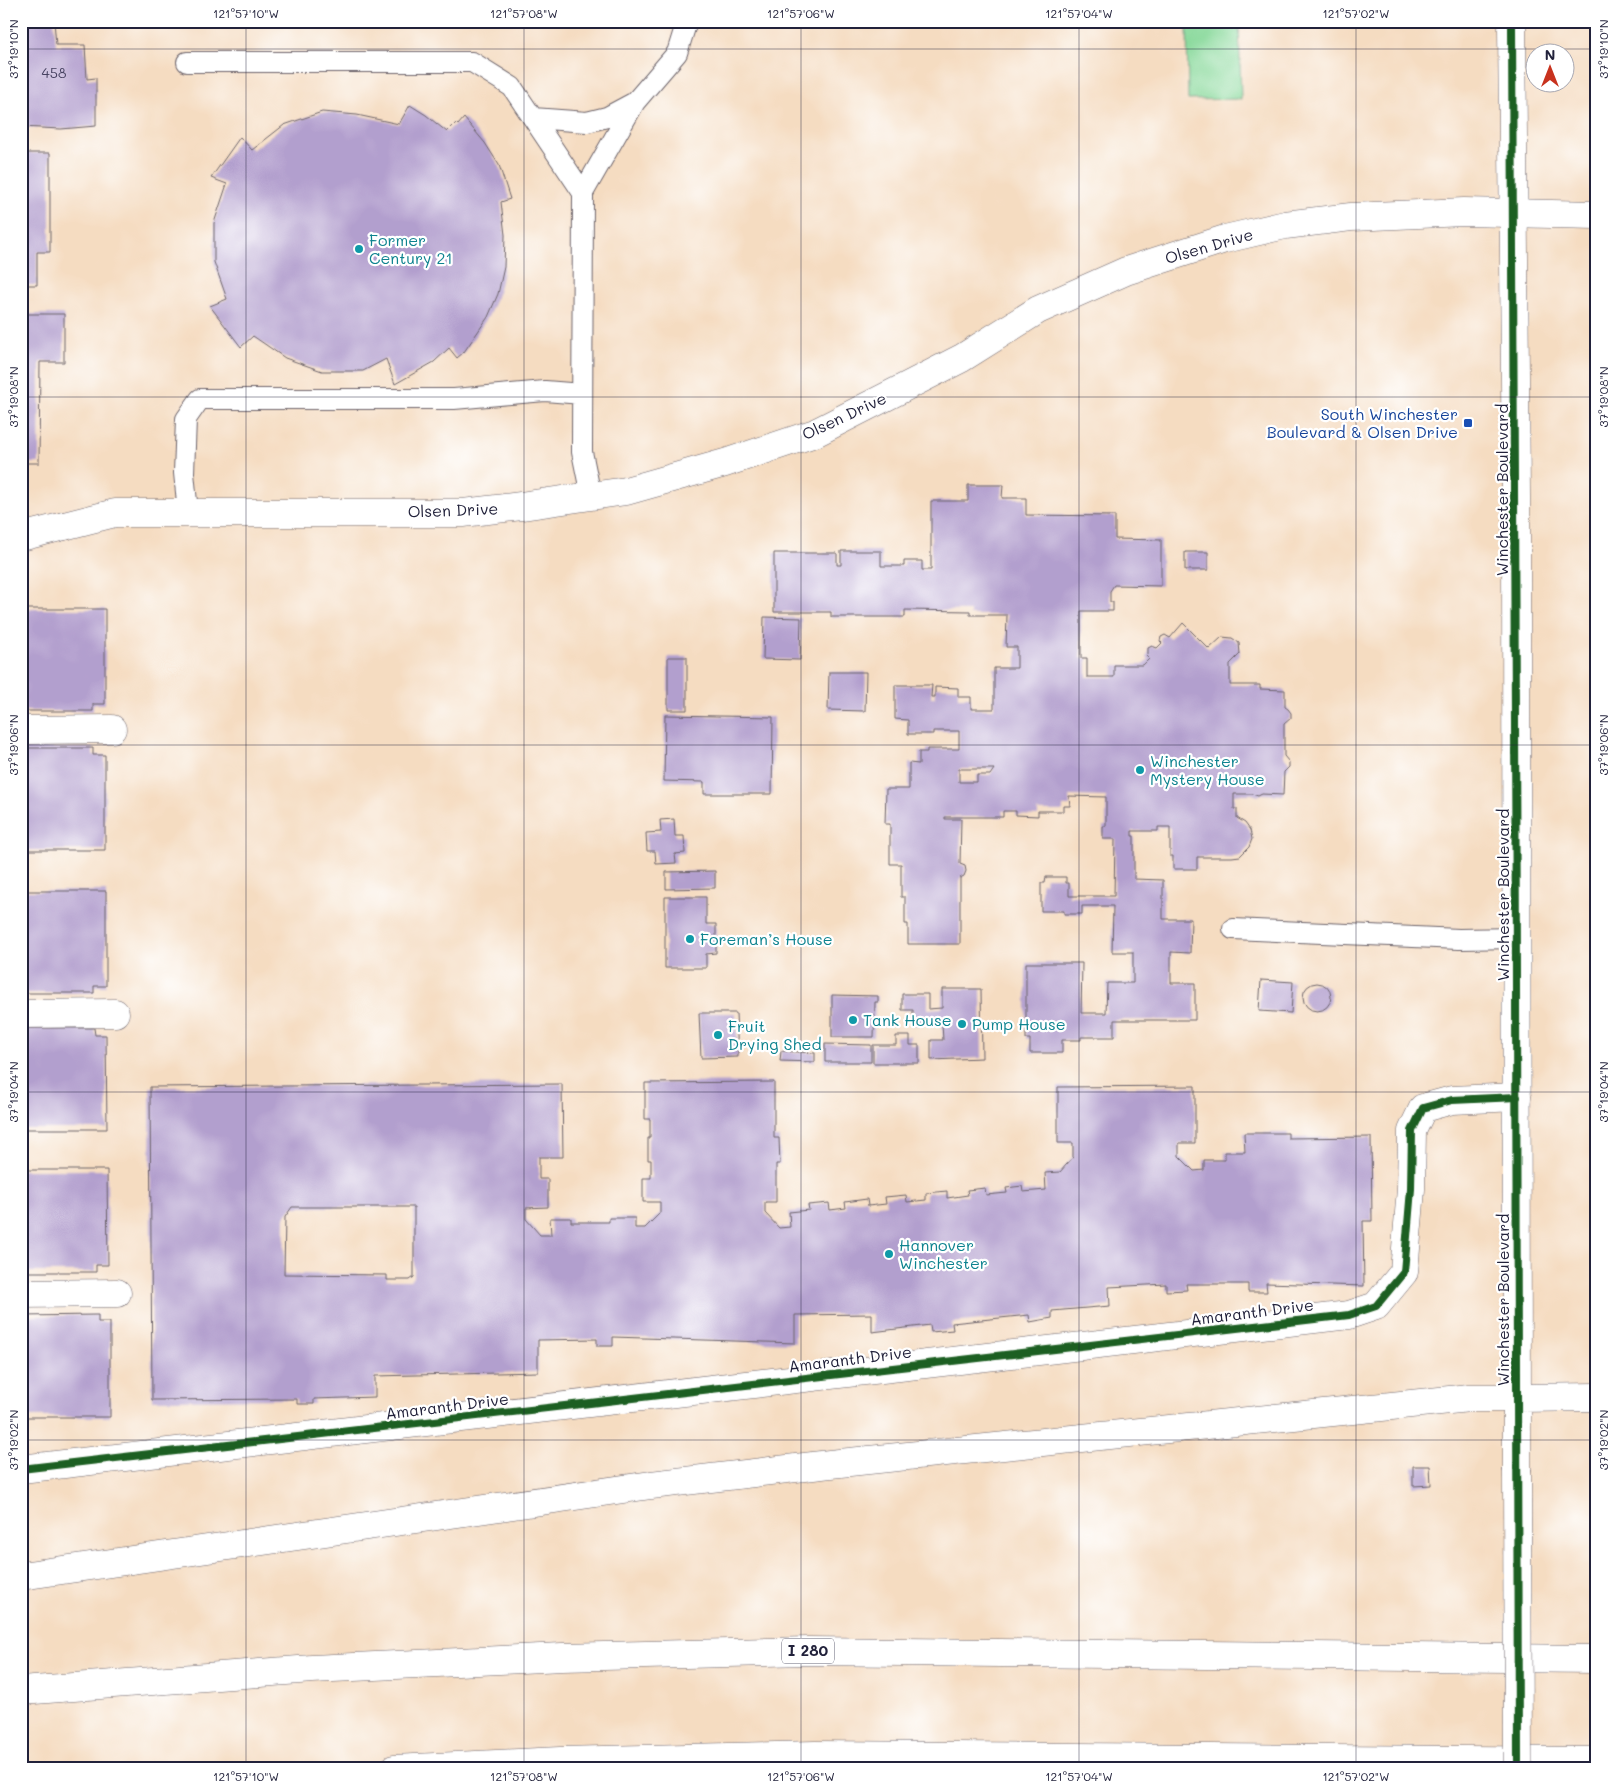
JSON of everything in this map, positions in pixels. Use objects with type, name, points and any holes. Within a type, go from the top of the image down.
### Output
[{"type":"main road","name":"Winchester Boulevard","points":[[1512,21],[1517,938],[1516,1398],[1518,1769]]},
{"type":"main road","name":"Olsen Drive","points":[[21,537],[115,513],[463,513],[591,496],[635,488],[724,463],[815,433],[962,358],[1038,310],[1126,271],[1225,239],[1285,225],[1351,217],[1464,212],[1597,215]]},
{"type":"main road","points":[[21,730],[112,729]]},
{"type":"main road","points":[[21,1014],[115,1013]]},
{"type":"main road","name":"Amaranth Drive","points":[[21,1469],[1349,1315],[1376,1306],[1404,1272],[1411,1189],[1412,1131],[1423,1108],[1452,1100],[1517,1097]]},
{"type":"main road","points":[[21,1294],[117,1293]]},
{"type":"main road","points":[[21,1576],[650,1485],[830,1464],[1469,1398],[1597,1396]]},
{"type":"main road","name":"I 280","points":[[21,1692],[321,1668],[562,1657],[789,1652],[1597,1658]]},
{"type":"main road","points":[[394,1769],[560,1761],[816,1755],[1597,1761]]},
{"type":"lane","points":[[591,496],[582,452],[583,193],[635,102],[677,53],[687,21]]},
{"type":"lane","points":[[187,62],[472,62],[512,87],[583,193]]},
{"type":"lane","points":[[533,118],[587,122],[607,117],[635,102]]},
{"type":"lane","points":[[188,512],[184,473],[186,419],[200,399],[454,399],[545,391],[582,394]]},
{"type":"lane","points":[[1233,929],[1459,939],[1517,938]]},
{"type":"green space","points":[[1187,21],[1239,21],[1241,99],[1188,100]]},
{"type":"building","points":[[21,21],[54,21],[56,45],[85,45],[87,79],[96,78],[96,126],[61,129],[21,127],[21,78],[23,78],[21,68]]},
{"type":"building","name":"Former Century 21","points":[[410,105],[447,132],[456,123],[458,125],[464,118],[485,143],[499,165],[510,199],[501,202],[505,235],[504,267],[498,294],[488,317],[464,352],[457,358],[449,348],[434,362],[395,384],[386,359],[363,371],[322,371],[285,358],[253,336],[241,347],[210,306],[227,299],[214,262],[214,223],[227,184],[211,178],[240,137],[252,150],[284,125],[322,112],[357,115],[399,124]]},
{"type":"building","points":[[21,153],[50,153],[50,252],[37,252],[37,285],[21,285]]},
{"type":"building","points":[[21,314],[64,314],[64,362],[40,362],[39,463],[21,463]]},
{"type":"building","name":"Winchester Mystery House","points":[[968,485],[1003,485],[1002,498],[1026,498],[1026,515],[1115,516],[1115,539],[1161,540],[1161,586],[1114,585],[1110,591],[1110,602],[1113,602],[1113,611],[1081,611],[1081,658],[1087,658],[1087,677],[1114,677],[1114,665],[1143,665],[1149,659],[1146,656],[1148,648],[1152,646],[1157,648],[1162,643],[1160,641],[1161,637],[1165,635],[1170,638],[1183,623],[1209,649],[1222,637],[1232,638],[1239,643],[1240,654],[1230,664],[1230,685],[1260,685],[1260,689],[1285,690],[1285,707],[1291,713],[1291,718],[1284,724],[1284,756],[1289,762],[1289,767],[1284,772],[1283,795],[1262,794],[1258,796],[1234,794],[1234,809],[1237,809],[1237,818],[1245,823],[1250,830],[1252,839],[1249,847],[1240,856],[1197,857],[1197,869],[1173,869],[1173,856],[1170,856],[1170,827],[1158,827],[1158,831],[1132,831],[1132,836],[1134,836],[1134,879],[1163,880],[1163,919],[1191,919],[1190,953],[1171,952],[1171,983],[1195,983],[1195,1020],[1114,1020],[1114,1037],[1081,1037],[1081,1040],[1062,1040],[1062,1053],[1030,1053],[1030,1039],[1026,1039],[1026,963],[1082,963],[1081,1013],[1106,1013],[1107,983],[1133,983],[1133,952],[1112,952],[1113,906],[1082,906],[1082,914],[1064,914],[1064,911],[1041,911],[1041,883],[1045,883],[1046,877],[1066,877],[1066,883],[1069,883],[1069,896],[1114,896],[1115,839],[1103,839],[1103,826],[1106,826],[1106,797],[1069,796],[1070,806],[1063,806],[1063,811],[1038,811],[1038,816],[1016,815],[1016,811],[1003,811],[1003,817],[945,817],[945,819],[961,819],[960,864],[965,866],[966,871],[964,876],[960,878],[960,944],[908,944],[908,924],[905,924],[905,897],[901,897],[901,864],[890,864],[890,824],[885,824],[886,789],[909,789],[909,763],[919,764],[919,752],[927,752],[927,749],[959,749],[959,731],[933,731],[933,734],[908,734],[908,720],[895,719],[895,685],[932,685],[931,697],[935,697],[935,687],[958,688],[958,697],[971,697],[971,709],[994,709],[994,668],[1017,668],[1017,647],[1006,647],[1007,615],[970,615],[970,611],[905,610],[905,617],[831,617],[831,612],[774,612],[774,553],[837,553],[837,565],[841,565],[841,551],[881,551],[881,566],[904,566],[904,561],[922,561],[922,570],[931,570],[931,501],[968,501]],"holes":[[[959,769],[994,769],[990,775],[977,775],[977,782],[959,782]]]},
{"type":"building","points":[[1185,552],[1208,552],[1208,570],[1185,570]]},
{"type":"building","points":[[21,609],[105,609],[105,704],[93,704],[93,711],[21,711]]},
{"type":"building","points":[[764,617],[801,618],[800,660],[763,659]]},
{"type":"building","points":[[668,657],[687,657],[687,710],[668,710]]},
{"type":"building","points":[[829,672],[866,672],[865,711],[828,710]]},
{"type":"building","points":[[665,715],[773,717],[772,794],[704,794],[704,782],[664,781]]},
{"type":"building","points":[[21,748],[93,748],[93,755],[105,755],[105,850],[21,850]]},
{"type":"building","points":[[674,819],[675,836],[684,836],[685,853],[675,854],[676,863],[656,864],[655,851],[647,851],[646,833],[661,832],[660,820]]},
{"type":"building","points":[[715,871],[715,888],[666,889],[666,872]]},
{"type":"building","points":[[21,891],[106,891],[106,986],[94,986],[94,993],[21,993]]},
{"type":"building","name":"Foreman’s House","points":[[665,897],[706,897],[706,924],[716,924],[716,953],[706,954],[706,968],[665,968]]},
{"type":"building","points":[[1261,980],[1293,982],[1291,1013],[1259,1011]]},
{"type":"building","points":[[1317,983],[1327,987],[1331,997],[1327,1007],[1317,1011],[1307,1007],[1303,997],[1307,987]]},
{"type":"building","name":"Pump House","points":[[942,989],[981,989],[982,1058],[931,1060],[931,1040],[943,1040],[942,1024],[913,1025],[913,1010],[902,1010],[902,994],[928,994],[928,1009],[942,1008]]},
{"type":"building","name":"Tank House","points":[[832,995],[878,996],[878,1002],[875,1002],[874,1037],[832,1037]]},
{"type":"building","name":"Fruit Drying Shed","points":[[699,1013],[736,1013],[738,1057],[701,1058]]},
{"type":"building","points":[[21,1028],[94,1028],[95,1035],[106,1035],[107,1129],[21,1129]]},
{"type":"building","points":[[896,1036],[910,1036],[910,1045],[919,1045],[919,1063],[873,1063],[873,1045],[896,1045]]},
{"type":"building","points":[[825,1044],[871,1045],[871,1062],[825,1062]]},
{"type":"building","points":[[781,1051],[815,1053],[815,1062],[780,1061]]},
{"type":"building","name":"Hannover Winchester","points":[[774,1082],[774,1138],[779,1138],[780,1164],[776,1164],[776,1202],[765,1202],[765,1213],[779,1228],[790,1227],[789,1212],[809,1210],[808,1205],[829,1203],[830,1210],[846,1208],[845,1202],[867,1199],[868,1206],[886,1204],[885,1197],[906,1195],[907,1202],[926,1200],[926,1193],[947,1191],[947,1198],[968,1195],[967,1190],[985,1188],[986,1195],[1007,1193],[1006,1188],[1022,1186],[1023,1192],[1046,1190],[1045,1173],[1060,1172],[1073,1157],[1073,1143],[1058,1143],[1058,1087],[1195,1086],[1195,1143],[1179,1143],[1179,1156],[1194,1171],[1204,1170],[1204,1160],[1225,1160],[1225,1152],[1245,1152],[1244,1133],[1288,1133],[1288,1138],[1371,1137],[1372,1221],[1363,1221],[1364,1286],[1266,1283],[1267,1292],[1248,1292],[1248,1284],[1186,1284],[1187,1290],[1166,1291],[1166,1284],[1109,1287],[1110,1306],[1052,1311],[1052,1318],[1030,1322],[1029,1315],[952,1323],[953,1330],[931,1332],[930,1325],[872,1332],[872,1314],[795,1315],[795,1343],[613,1337],[613,1346],[597,1346],[597,1339],[538,1340],[538,1372],[375,1376],[375,1397],[314,1399],[314,1404],[297,1404],[297,1399],[152,1400],[150,1087],[562,1084],[563,1157],[539,1157],[539,1179],[548,1179],[548,1207],[526,1208],[526,1219],[540,1235],[551,1235],[550,1218],[571,1218],[571,1222],[609,1222],[609,1218],[635,1218],[635,1228],[645,1228],[660,1213],[660,1202],[643,1202],[643,1178],[651,1178],[651,1160],[648,1160],[650,1119],[645,1119],[645,1083]],"holes":[[[292,1207],[414,1207],[414,1277],[410,1280],[387,1280],[387,1275],[284,1274],[285,1217]]]},
{"type":"building","points":[[21,1170],[107,1170],[108,1265],[96,1265],[96,1272],[21,1272]]},
{"type":"building","points":[[98,1315],[98,1322],[110,1322],[110,1417],[21,1417],[21,1316]]},
{"type":"building","points":[[1413,1466],[1430,1466],[1431,1485],[1413,1486]]},
{"type":"cycle path","points":[[1512,21],[1518,1769]]},
{"type":"cycle path","points":[[21,1469],[1349,1315],[1376,1306],[1404,1272],[1411,1189],[1412,1131],[1423,1108],[1452,1100],[1517,1097]]},
{"type":"place","name":"Former Century 21","points":[[359,249]]},
{"type":"place","name":"South Winchester Boulevard & Olsen Drive","points":[[1468,423]]},
{"type":"place","name":"Winchester Mystery House","points":[[1140,770]]},
{"type":"place","name":"Foreman’s House","points":[[690,939]]},
{"type":"place","name":"Tank House","points":[[853,1020]]},
{"type":"place","name":"Pump House","points":[[962,1024]]},
{"type":"place","name":"Fruit Drying Shed","points":[[718,1035]]},
{"type":"place","name":"Hannover Winchester","points":[[889,1254]]}]
